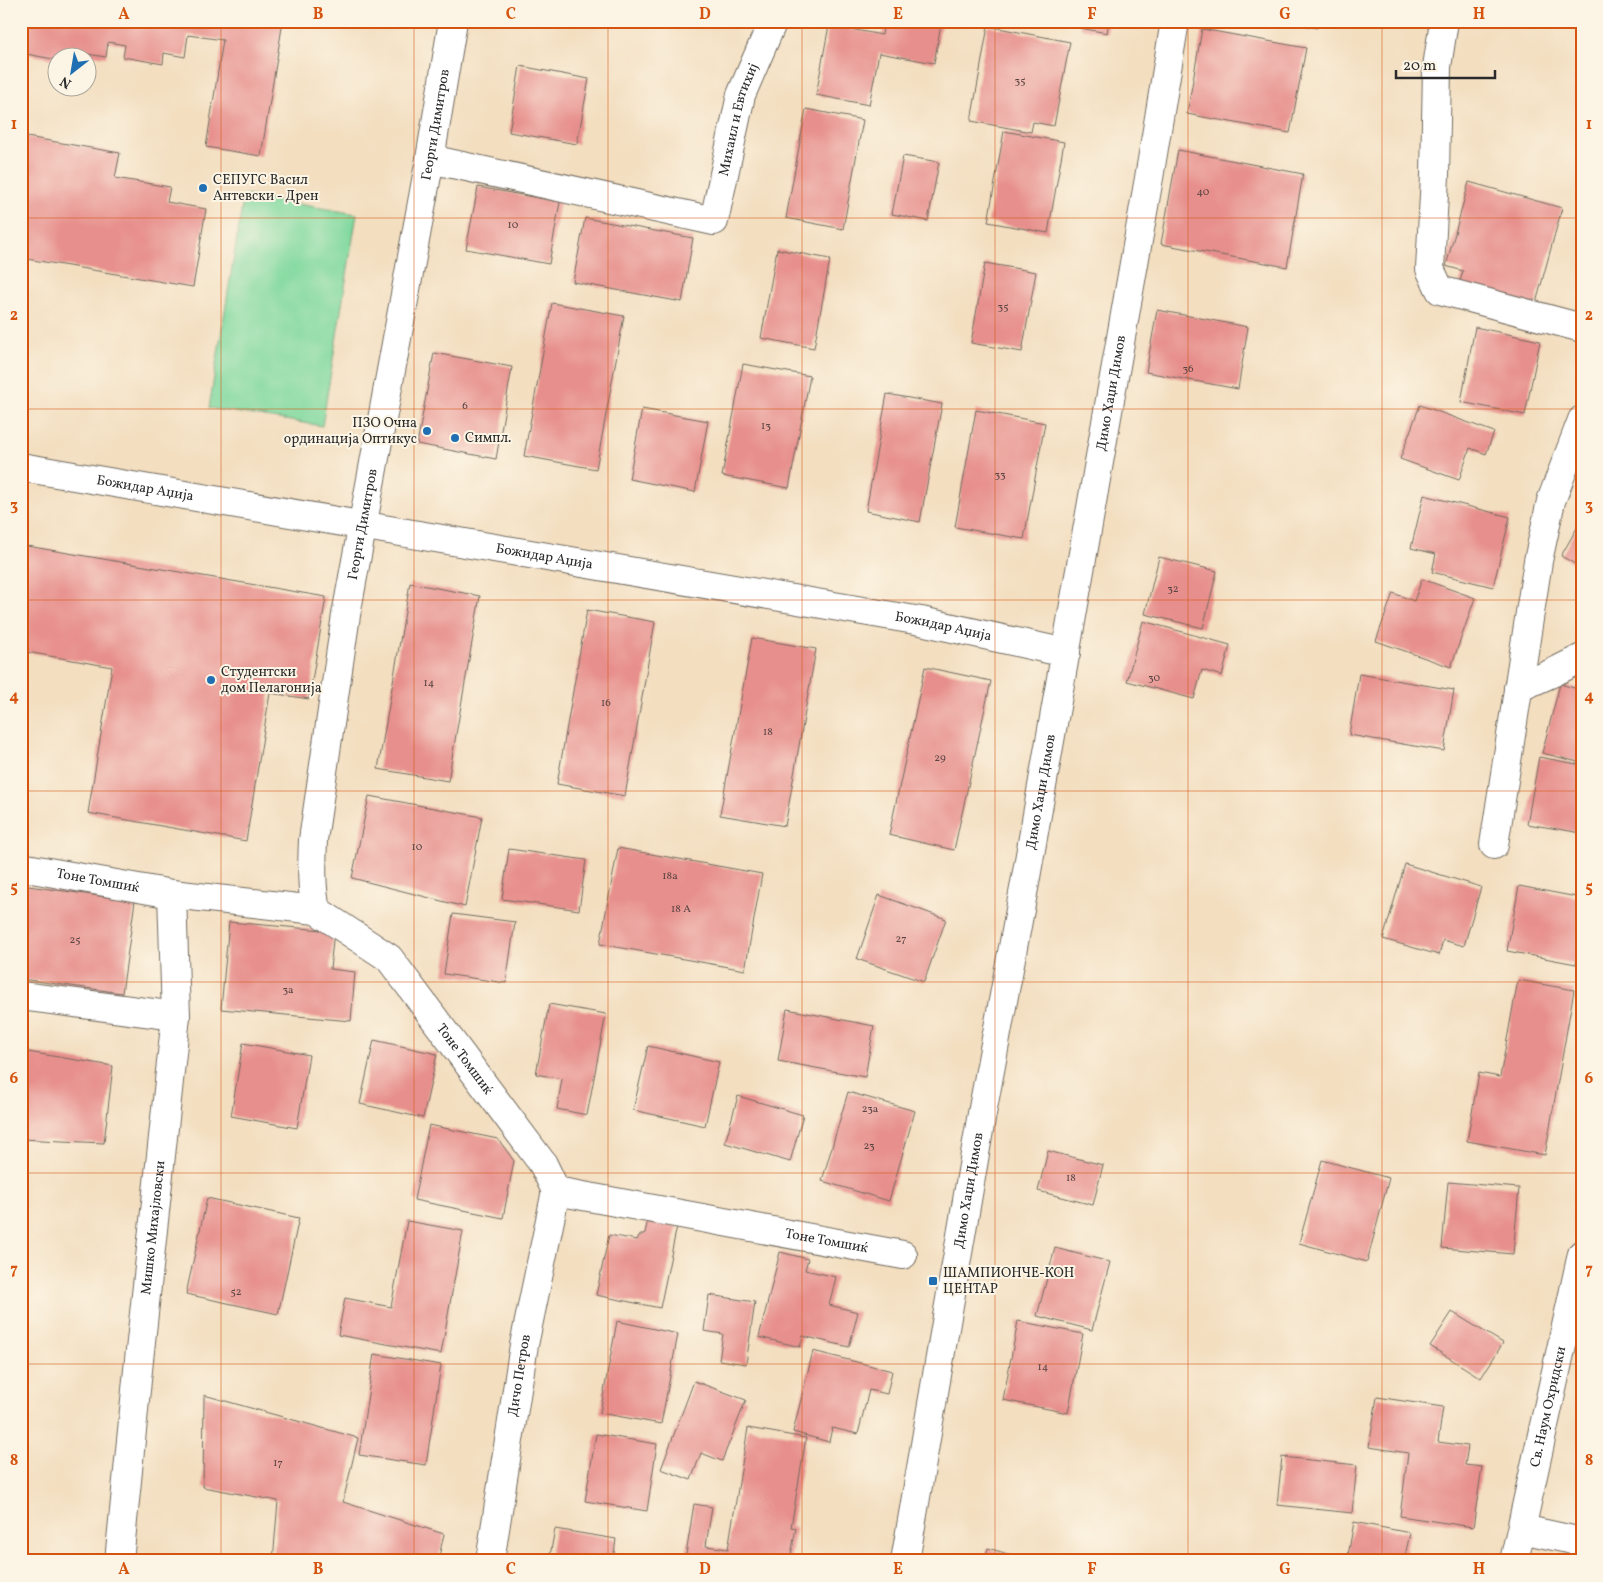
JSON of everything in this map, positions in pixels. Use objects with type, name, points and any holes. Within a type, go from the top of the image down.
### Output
[{"type":"street","name":"Георги Димитров","points":[[316,910],[312,894],[311,873],[313,840],[346,615],[430,159],[453,21]]},
{"type":"street","name":"Михаил и Евтихиј","points":[[430,159],[714,221],[741,95],[773,21]]},
{"type":"street","name":"Димо Хаџи Димов","points":[[906,1561],[981,1120],[1066,653],[1175,21]]},
{"type":"street","points":[[1444,21],[1437,67],[1435,176],[1430,269],[1440,290],[1582,328]]},
{"type":"street","points":[[1494,845],[1538,561],[1551,501],[1582,420]]},
{"type":"street","name":"Божидар Аџија","points":[[21,468],[921,621],[1066,653]]},
{"type":"street","points":[[1518,688],[1582,658]]},
{"type":"street","name":"Тоне Томшиќ","points":[[21,867],[172,894],[316,910],[389,958],[543,1164],[556,1191],[903,1255]]},
{"type":"street","name":"Мишко Михајловски","points":[[120,1561],[140,1350],[176,1016],[172,894]]},
{"type":"street","points":[[21,996],[176,1016]]},
{"type":"street","name":"Дичо Петров","points":[[490,1561],[524,1345],[556,1191]]},
{"type":"street","name":"Св. Наум Охридски","points":[[1514,1561],[1582,1254]]},
{"type":"street","points":[[1522,1529],[1582,1542]]},
{"type":"green space","points":[[244,195],[357,214],[322,426],[209,408]]},
{"type":"building","points":[[23,21],[283,21],[261,156],[206,147],[223,40],[188,35],[185,57],[164,53],[163,64],[123,57],[125,45],[108,42],[106,57],[98,56],[98,48],[48,48],[48,58],[21,53]]},
{"type":"building","points":[[884,21],[929,21],[941,24],[934,63],[879,53],[869,105],[816,95],[829,25],[882,35]]},
{"type":"building","points":[[1081,21],[1109,21],[1107,33],[1080,28]]},
{"type":"building","points":[[1284,21],[1319,21],[1317,28]]},
{"type":"building","points":[[988,26],[1070,42],[1054,126],[1033,122],[1031,132],[971,121]]},
{"type":"building","points":[[1202,29],[1306,48],[1290,133],[1187,114]]},
{"type":"building","points":[[520,66],[589,79],[577,144],[509,132]]},
{"type":"building","points":[[806,109],[863,120],[843,229],[786,218]]},
{"type":"building","points":[[1004,131],[1064,142],[1048,233],[988,222]]},
{"type":"building","points":[[27,137],[120,153],[115,178],[170,187],[167,202],[206,209],[193,287],[21,258],[21,172]]},
{"type":"building","points":[[1178,150],[1303,174],[1287,267],[1161,244]]},
{"type":"building","points":[[903,156],[939,162],[928,221],[892,214]]},
{"type":"building","points":[[1469,182],[1562,208],[1533,314],[1457,292],[1463,271],[1446,266]]},
{"type":"building","points":[[478,187],[560,202],[549,264],[466,249]]},
{"type":"building","points":[[585,218],[693,238],[682,302],[573,282]]},
{"type":"building","points":[[777,249],[830,259],[814,348],[761,338]]},
{"type":"building","points":[[985,263],[1036,272],[1022,352],[971,343]]},
{"type":"building","points":[[552,303],[624,316],[596,469],[524,456]]},
{"type":"building","points":[[1157,310],[1248,327],[1238,389],[1146,372]]},
{"type":"building","points":[[1475,327],[1540,341],[1525,415],[1461,402]]},
{"type":"building","points":[[434,353],[512,367],[496,459],[417,444]]},
{"type":"building","points":[[743,364],[810,376],[789,488],[722,476]]},
{"type":"building","points":[[887,394],[942,404],[920,522],[866,511]]},
{"type":"building","points":[[1420,405],[1494,432],[1486,454],[1470,448],[1459,480],[1400,459]]},
{"type":"building","points":[[642,409],[708,421],[695,492],[629,479]]},
{"type":"building","points":[[976,410],[1045,423],[1024,539],[955,527]]},
{"type":"building","points":[[1424,495],[1510,517],[1493,587],[1432,572],[1436,554],[1411,548]]},
{"type":"building","points":[[1582,519],[1582,568],[1561,556]]},
{"type":"building","name":"Студентски дом Пелагонија","points":[[21,545],[326,597],[309,699],[270,693],[246,841],[88,813],[112,667],[21,651]]},
{"type":"building","points":[[1159,557],[1217,571],[1203,628],[1145,614]]},
{"type":"building","points":[[1422,579],[1475,598],[1451,667],[1376,641],[1393,593],[1414,601]]},
{"type":"building","points":[[410,583],[480,596],[448,781],[378,769]]},
{"type":"building","points":[[587,610],[655,622],[625,796],[557,784]]},
{"type":"building","points":[[1143,621],[1230,645],[1222,676],[1202,670],[1194,699],[1127,681]]},
{"type":"building","points":[[752,638],[816,649],[785,826],[720,815]]},
{"type":"building","points":[[925,667],[991,681],[954,850],[889,835]]},
{"type":"building","points":[[1359,674],[1454,690],[1444,751],[1349,735]]},
{"type":"building","points":[[1560,684],[1582,690],[1582,763],[1542,753]]},
{"type":"building","points":[[1539,757],[1582,765],[1582,833],[1527,824]]},
{"type":"building","points":[[369,796],[482,817],[465,907],[352,878]]},
{"type":"building","points":[[618,848],[762,874],[745,970],[600,944]]},
{"type":"building","points":[[509,849],[586,860],[579,910],[502,899]]},
{"type":"building","points":[[1405,864],[1481,887],[1464,946],[1443,940],[1439,955],[1383,939]]},
{"type":"building","points":[[21,885],[135,901],[122,993],[21,979]]},
{"type":"building","points":[[1519,886],[1582,898],[1582,935],[1576,964],[1507,951]]},
{"type":"building","points":[[879,895],[946,919],[924,982],[857,959]]},
{"type":"building","points":[[453,914],[515,922],[506,983],[444,974]]},
{"type":"building","points":[[229,922],[334,931],[330,969],[355,972],[351,1021],[221,1009]]},
{"type":"building","points":[[1518,980],[1574,990],[1545,1155],[1467,1141],[1479,1073],[1500,1077]]},
{"type":"building","points":[[549,1004],[606,1014],[587,1115],[557,1109],[562,1079],[536,1074]]},
{"type":"building","points":[[787,1009],[874,1026],[865,1077],[778,1061]]},
{"type":"building","points":[[374,1040],[437,1054],[423,1118],[360,1104]]},
{"type":"building","points":[[243,1043],[309,1055],[297,1128],[231,1116]]},
{"type":"building","points":[[648,1046],[719,1062],[705,1126],[633,1110]]},
{"type":"building","points":[[28,1052],[113,1066],[104,1143],[21,1139],[21,1098]]},
{"type":"building","points":[[848,1092],[915,1111],[889,1201],[822,1181]]},
{"type":"building","points":[[738,1096],[803,1115],[790,1162],[725,1143]]},
{"type":"building","points":[[429,1125],[498,1139],[514,1161],[503,1218],[414,1200]]},
{"type":"building","points":[[1048,1151],[1103,1165],[1093,1205],[1038,1191]]},
{"type":"building","points":[[1322,1160],[1389,1178],[1367,1262],[1299,1243]]},
{"type":"building","points":[[1448,1182],[1519,1188],[1513,1254],[1442,1248]]},
{"type":"building","points":[[207,1198],[299,1218],[278,1314],[186,1294]]},
{"type":"building","points":[[648,1219],[677,1226],[660,1308],[596,1295],[609,1235],[637,1240],[639,1236],[645,1233]]},
{"type":"building","points":[[407,1221],[463,1231],[441,1354],[338,1335],[345,1298],[391,1307]]},
{"type":"building","points":[[1055,1248],[1110,1262],[1092,1330],[1037,1316]]},
{"type":"building","points":[[780,1252],[808,1259],[805,1270],[836,1277],[829,1305],[858,1312],[849,1347],[803,1336],[800,1347],[759,1337]]},
{"type":"building","points":[[709,1295],[755,1302],[746,1364],[719,1360],[723,1334],[704,1331]]},
{"type":"building","points":[[1452,1312],[1503,1343],[1481,1378],[1430,1346]]},
{"type":"building","points":[[617,1321],[678,1334],[661,1424],[600,1413]]},
{"type":"building","points":[[1018,1321],[1083,1334],[1068,1413],[1003,1400]]},
{"type":"building","points":[[813,1351],[892,1371],[887,1394],[869,1390],[858,1434],[832,1428],[829,1442],[793,1432]]},
{"type":"building","points":[[374,1354],[441,1365],[426,1465],[359,1455]]},
{"type":"building","points":[[694,1381],[746,1400],[722,1461],[701,1453],[691,1480],[661,1469]]},
{"type":"building","points":[[204,1395],[358,1438],[343,1502],[444,1534],[438,1561],[273,1561],[278,1501],[203,1487]]},
{"type":"building","points":[[1377,1397],[1443,1407],[1438,1442],[1468,1446],[1465,1465],[1482,1467],[1473,1527],[1400,1516],[1408,1453],[1369,1447]]},
{"type":"building","points":[[748,1428],[806,1438],[791,1527],[796,1528],[790,1561],[685,1561],[694,1504],[712,1507],[706,1546],[728,1549]]},
{"type":"building","points":[[596,1434],[657,1444],[647,1511],[585,1501]]},
{"type":"building","points":[[1282,1457],[1357,1465],[1352,1513],[1277,1505]]},
{"type":"building","points":[[1354,1522],[1410,1533],[1404,1561],[1347,1561]]},
{"type":"building","points":[[555,1529],[616,1539],[613,1561],[549,1561]]},
{"type":"building","points":[[988,1548],[1028,1560],[1028,1561],[984,1561]]},
{"type":"place","name":"СЕПУГС Васил Антевски - Дрен","points":[[203,188]]},
{"type":"place","name":"ПЗО Очна ординација Оптикус","points":[[427,431]]},
{"type":"place","name":"Симпл.","points":[[455,438]]},
{"type":"place","name":"Студентски дом Пелагонија","points":[[211,680]]},
{"type":"place","name":"ШАМПИОНЧЕ-КОН ЦЕНТАР","points":[[933,1281]]}]
